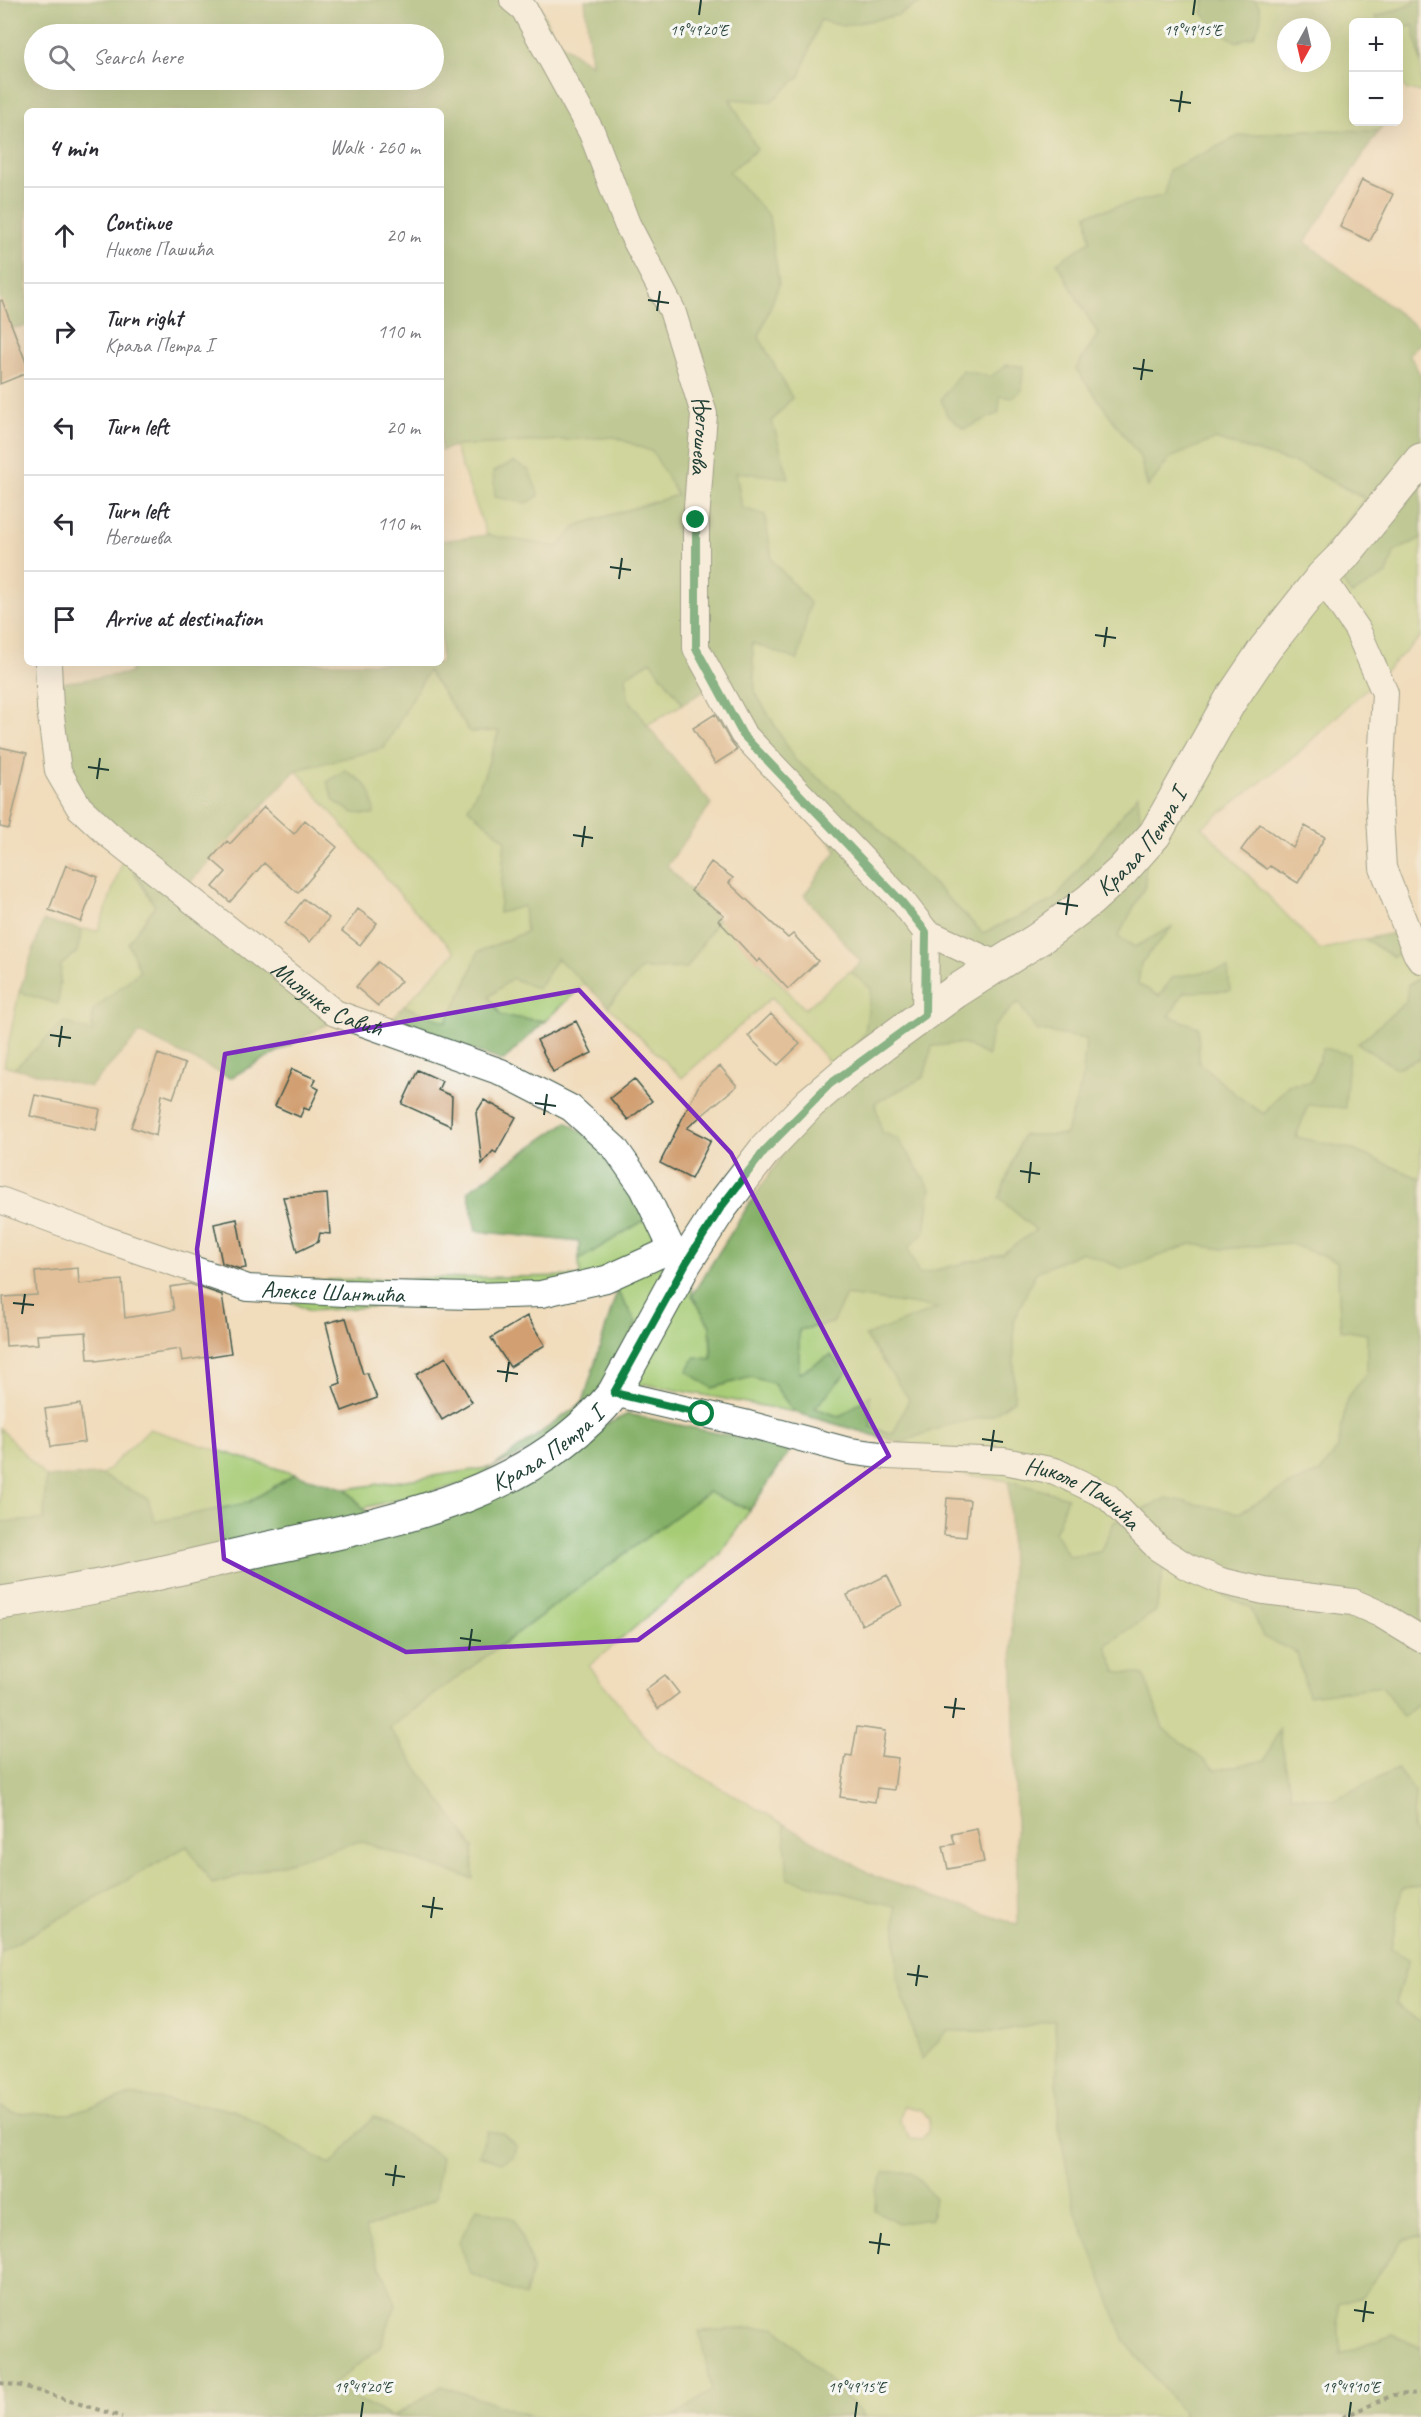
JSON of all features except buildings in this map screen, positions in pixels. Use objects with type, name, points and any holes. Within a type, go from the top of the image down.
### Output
[{"type":"street","name":"Његошева","points":[[513,0],[524,9],[592,133],[627,224],[672,310],[704,414],[696,520],[696,648],[743,735],[902,902],[926,932],[998,964]]},
{"type":"street","name":"Краља Петра I","points":[[0,1602],[138,1578],[439,1506],[500,1481],[529,1465],[584,1424],[614,1393],[679,1256],[765,1150],[810,1103],[851,1068],[998,964],[1040,938],[1090,900],[1122,871],[1155,834],[1230,701],[1265,649],[1421,460]]},
{"type":"street","points":[[1322,578],[1357,629],[1384,693],[1379,799],[1383,868],[1421,960]]},
{"type":"street","name":"Милунке Савић","points":[[48,666],[50,708],[58,771],[79,807],[108,834],[335,1013],[501,1072],[571,1108],[615,1148],[643,1188],[679,1256]]},
{"type":"street","points":[[925,1015],[926,932]]},
{"type":"street","name":"Алексе Шантића","points":[[0,1200],[248,1288],[472,1296],[540,1294],[606,1279],[679,1256]]},
{"type":"street","name":"Николе Пашића","points":[[614,1393],[748,1424],[849,1451],[888,1456],[1004,1461],[1055,1471],[1107,1496],[1158,1548],[1186,1566],[1221,1581],[1264,1591],[1353,1602],[1380,1614],[1421,1639]]},
{"type":"path","points":[[0,2383],[22,2386],[122,2417]]},
{"type":"path","points":[[1343,2417],[1393,2395],[1421,2393]]},
{"type":"highlighted area","points":[[579,990],[731,1153],[889,1456],[638,1640],[406,1652],[224,1559],[197,1249],[225,1054]]},
{"type":"green space","points":[[0,0],[535,0],[555,39],[591,65],[585,0],[925,0],[898,15],[843,26],[820,20],[800,76],[770,102],[730,99],[757,149],[729,172],[769,216],[779,284],[759,337],[792,398],[772,421],[789,478],[736,472],[742,508],[765,515],[772,560],[810,603],[798,660],[752,643],[755,692],[795,760],[857,808],[983,933],[1054,900],[1138,795],[1146,884],[1118,937],[1135,947],[1173,926],[1141,963],[1138,984],[1159,996],[1173,977],[1228,968],[1230,991],[1184,992],[1169,1016],[1198,1027],[1199,1063],[1236,1095],[1264,1114],[1288,1085],[1311,1082],[1323,1048],[1349,1054],[1345,1108],[1308,1105],[1296,1137],[1351,1149],[1421,1179],[1421,1702],[1403,1717],[1382,1686],[1308,1696],[1297,1653],[1263,1637],[1250,1607],[1163,1569],[1156,1611],[1106,1645],[1116,1671],[1144,1675],[1163,1728],[1216,1770],[1265,1760],[1279,1730],[1291,1796],[1334,1800],[1397,1769],[1415,1792],[1412,1830],[1421,1838],[1421,1886],[1402,1888],[1391,1949],[1409,1959],[1395,2003],[1421,2023],[1421,2236],[1404,2240],[1362,2296],[1338,2303],[1340,2354],[1393,2335],[1421,2348],[1421,2417],[1181,2417],[1184,2414],[1125,2341],[1074,2207],[1059,2127],[1055,2020],[1000,2031],[947,2031],[921,2060],[897,1975],[895,1906],[788,1879],[784,1824],[876,1877],[1018,1925],[1009,1481],[1067,1497],[1055,1533],[1069,1557],[1100,1552],[1114,1522],[1167,1498],[1239,1513],[1288,1486],[1321,1472],[1338,1448],[1347,1399],[1367,1372],[1367,1334],[1341,1330],[1337,1261],[1288,1243],[1223,1249],[1191,1244],[1124,1269],[1082,1252],[1036,1272],[1014,1320],[1014,1400],[992,1415],[944,1426],[900,1443],[794,1412],[773,1383],[751,1377],[712,1388],[687,1371],[695,1357],[712,1359],[710,1326],[692,1295],[750,1203],[865,1033],[871,989],[850,971],[861,962],[804,895],[837,850],[707,689],[683,704],[651,661],[626,676],[628,698],[711,804],[667,866],[718,919],[687,968],[641,969],[608,1006],[557,958],[538,989],[512,978],[489,997],[501,1016],[545,1021],[503,1061],[390,1021],[404,1006],[446,1022],[465,987],[478,952],[526,932],[524,906],[499,913],[505,840],[468,808],[484,776],[499,731],[470,732],[428,671],[384,748],[296,770],[189,883],[331,1022],[230,1078],[140,1033],[90,1087],[15,1068],[64,1022],[92,1032],[93,1010],[140,971],[128,943],[155,906],[134,870],[58,793],[40,686],[131,673],[131,666],[444,666],[444,541],[487,535],[558,547],[578,525],[677,495],[653,452],[615,437],[454,446],[444,450],[444,108],[24,108],[24,326],[0,330]],"holes":[[[1018,1002],[1036,1030],[1086,1039],[1082,1084],[1065,1135],[1023,1135],[999,1198],[1036,1230],[1002,1254],[919,1274],[908,1248],[925,1232],[931,1189],[898,1139],[882,1132],[875,1103],[924,1077],[932,1046],[963,1043],[988,1056],[992,1028]],[[846,1295],[938,1308],[865,1336],[909,1399],[893,1434],[871,1427],[870,1395],[840,1417],[815,1408],[846,1373],[831,1355],[799,1373],[799,1330],[832,1323]]]},
{"type":"green space","points":[[925,0],[1205,0],[1202,13],[1260,8],[1255,0],[1415,0],[1413,4],[1376,18],[1349,18],[1349,126],[1382,126],[1379,131],[1306,130],[1239,136],[1165,195],[1087,214],[1090,241],[1057,263],[1098,334],[1076,369],[1140,457],[1147,486],[1170,458],[1215,439],[1301,465],[1365,499],[1324,550],[1387,574],[1394,552],[1421,538],[1421,637],[1296,755],[1202,827],[1320,950],[1365,939],[1393,957],[1406,950],[1421,977],[1408,985],[1406,1002],[1358,1044],[1396,1068],[1421,1058],[1421,1179],[1351,1149],[1296,1137],[1308,1105],[1311,1082],[1288,1085],[1264,1114],[1236,1095],[1199,1063],[1198,1027],[1169,1017],[1184,992],[1227,968],[1159,996],[1138,984],[1141,963],[1171,928],[1135,947],[1118,937],[1146,884],[1137,796],[1054,900],[983,933],[857,808],[795,761],[755,692],[752,642],[810,603],[772,560],[765,515],[742,508],[736,471],[772,421],[792,398],[759,337],[779,284],[729,172],[757,149],[730,98],[770,102],[800,76],[820,20],[843,26],[898,15]],"holes":[[[1022,366],[1021,378],[999,396],[962,370],[990,377]]]},
{"type":"green space","points":[[1205,0],[1255,0],[1261,18],[1254,36],[1237,42],[1220,32],[1202,13]]},
{"type":"green space","points":[[1415,0],[1421,0],[1421,64],[1413,25],[1403,29],[1403,18],[1375,17],[1413,4]]},
{"type":"green space","points":[[1413,25],[1421,56],[1421,92],[1406,90],[1403,84],[1403,29]]},
{"type":"green space","points":[[1306,130],[1379,131],[1305,242],[1421,330],[1421,343],[1409,354],[1421,376],[1421,538],[1394,552],[1387,574],[1351,595],[1324,550],[1365,498],[1301,465],[1215,439],[1170,458],[1148,487],[1140,457],[1076,369],[1098,334],[1057,263],[1090,241],[1087,214],[1165,195],[1169,170],[1239,136]]},
{"type":"green space","points":[[1007,365],[1023,366],[1022,390],[1012,398],[1000,396],[999,413],[964,429],[947,415],[941,399],[962,370],[990,377]]},
{"type":"green space","points":[[615,437],[653,452],[678,495],[578,525],[558,547],[487,535],[454,446]]},
{"type":"green space","points":[[513,462],[529,470],[539,496],[527,503],[495,497],[493,472]]},
{"type":"green space","points":[[651,661],[683,704],[647,725],[628,698],[626,676]]},
{"type":"green space","points":[[428,671],[470,732],[499,731],[484,776],[468,808],[505,840],[499,913],[524,905],[526,932],[478,952],[465,986],[446,1023],[404,1006],[455,952],[403,898],[296,770],[384,748]]},
{"type":"green space","points":[[345,770],[367,788],[374,806],[374,815],[353,813],[334,801],[327,782]]},
{"type":"green space","points":[[124,857],[155,906],[128,943],[140,971],[94,1010],[92,1032],[64,1022],[15,1068],[4,1066],[19,992],[58,1004],[61,965],[77,952],[82,929],[98,931]]},
{"type":"green space","points":[[718,919],[805,1009],[850,971],[871,988],[865,1033],[836,1070],[772,997],[682,1078],[608,1006],[641,969],[687,968]]},
{"type":"green space","points":[[43,921],[82,929],[77,952],[61,965],[58,1004],[19,992]]},
{"type":"green space","points":[[1421,927],[1421,975],[1406,950],[1393,957],[1365,939]]},
{"type":"green space","points":[[557,958],[585,983],[545,1021],[501,1016],[489,997],[512,978]]},
{"type":"green space","points":[[1421,977],[1421,1058],[1396,1068],[1358,1044],[1406,1002],[1408,985]]},
{"type":"green space","points":[[1019,1001],[1036,1030],[1086,1039],[1082,1084],[1065,1135],[1023,1135],[999,1198],[1036,1230],[1002,1254],[919,1274],[908,1248],[875,1103],[924,1077],[932,1046],[963,1043],[992,1028]]},
{"type":"green space","points":[[567,1122],[610,1151],[648,1218],[579,1260],[579,1242],[476,1231],[468,1191]]},
{"type":"green space","points":[[662,1201],[686,1241],[692,1295],[710,1326],[712,1388],[751,1377],[773,1383],[794,1412],[644,1384],[611,1414],[636,1322],[617,1291],[309,1311],[252,1281],[580,1276],[579,1260],[648,1218]]},
{"type":"green space","points":[[1288,1243],[1337,1261],[1341,1330],[1367,1334],[1368,1372],[1347,1399],[1338,1448],[1321,1472],[1288,1486],[1239,1513],[1166,1498],[1114,1522],[1100,1552],[1069,1557],[1055,1533],[1067,1497],[1008,1481],[917,1467],[900,1443],[944,1426],[992,1415],[1014,1400],[1014,1320],[1036,1272],[1083,1252],[1124,1269],[1191,1244],[1223,1249]]},
{"type":"green space","points":[[617,1291],[636,1322],[611,1414],[493,1467],[583,1402]]},
{"type":"green space","points":[[846,1295],[940,1308],[909,1399],[893,1434],[814,1408],[846,1373],[798,1373],[799,1330],[832,1323]]},
{"type":"green space","points":[[628,1414],[791,1449],[750,1510],[708,1492],[389,1728],[473,1847],[473,1879],[360,1841],[212,1884],[187,1846],[0,1952],[0,1522],[44,1520],[46,1477],[102,1475],[148,1499],[155,1522],[247,1503],[295,1474],[346,1489],[383,1530]]},
{"type":"green space","points":[[0,1428],[46,1477],[44,1520],[0,1522]]},
{"type":"green space","points":[[149,1429],[295,1474],[247,1503],[154,1522],[148,1499],[102,1475]]},
{"type":"green space","points":[[493,1467],[471,1482],[363,1508],[346,1489]]},
{"type":"green space","points":[[708,1492],[750,1510],[719,1556],[589,1666],[657,1751],[784,1824],[789,1879],[895,1906],[897,1975],[922,2059],[946,2031],[1000,2031],[1055,2020],[1059,2127],[1125,2341],[1185,2415],[1181,2417],[865,2417],[776,2327],[712,2390],[674,2417],[534,2417],[442,2386],[392,2417],[331,2386],[380,2347],[396,2304],[364,2229],[435,2199],[331,2165],[234,2110],[129,2095],[71,2114],[12,2113],[0,2107],[0,1952],[187,1846],[213,1884],[360,1841],[472,1879],[473,1847],[389,1728]],"holes":[[[903,2106],[922,2110],[929,2119],[928,2132],[921,2140],[910,2139],[900,2121]],[[885,2172],[911,2172],[935,2198]]]},
{"type":"green space","points":[[1162,1569],[1251,1607],[1263,1637],[1297,1653],[1309,1696],[1382,1686],[1403,1717],[1421,1702],[1421,1838],[1412,1830],[1415,1792],[1397,1769],[1334,1800],[1291,1796],[1279,1731],[1265,1760],[1216,1770],[1163,1728],[1144,1675],[1116,1671],[1106,1645],[1156,1611]]},
{"type":"green space","points":[[1421,1886],[1421,2023],[1395,2003],[1409,1959],[1391,1949],[1402,1888]]},
{"type":"green space","points":[[129,2095],[234,2110],[331,2165],[374,2116],[441,2156],[435,2199],[365,2229],[396,2304],[380,2347],[331,2386],[392,2417],[0,2417],[0,2107],[12,2113],[71,2114]]},
{"type":"green space","points":[[487,2131],[503,2133],[516,2146],[513,2157],[500,2163],[479,2155]]},
{"type":"green space","points":[[885,2172],[911,2172],[935,2198],[931,2219],[898,2223],[875,2210],[876,2189]]},
{"type":"green space","points":[[477,2208],[515,2219],[533,2269],[524,2296],[471,2274],[459,2242]]},
{"type":"green space","points":[[1421,2236],[1421,2348],[1393,2335],[1340,2354],[1338,2303],[1362,2296],[1404,2240]]},
{"type":"green space","points":[[776,2327],[865,2417],[674,2417],[712,2390],[699,2331]]},
{"type":"green space","points":[[441,2386],[534,2417],[394,2417]]},
{"type":"route","points":[[696,520],[696,648],[743,735],[902,902],[926,932],[925,1015],[830,1084],[765,1150],[721,1207],[686,1263],[614,1393],[702,1414]]}]
